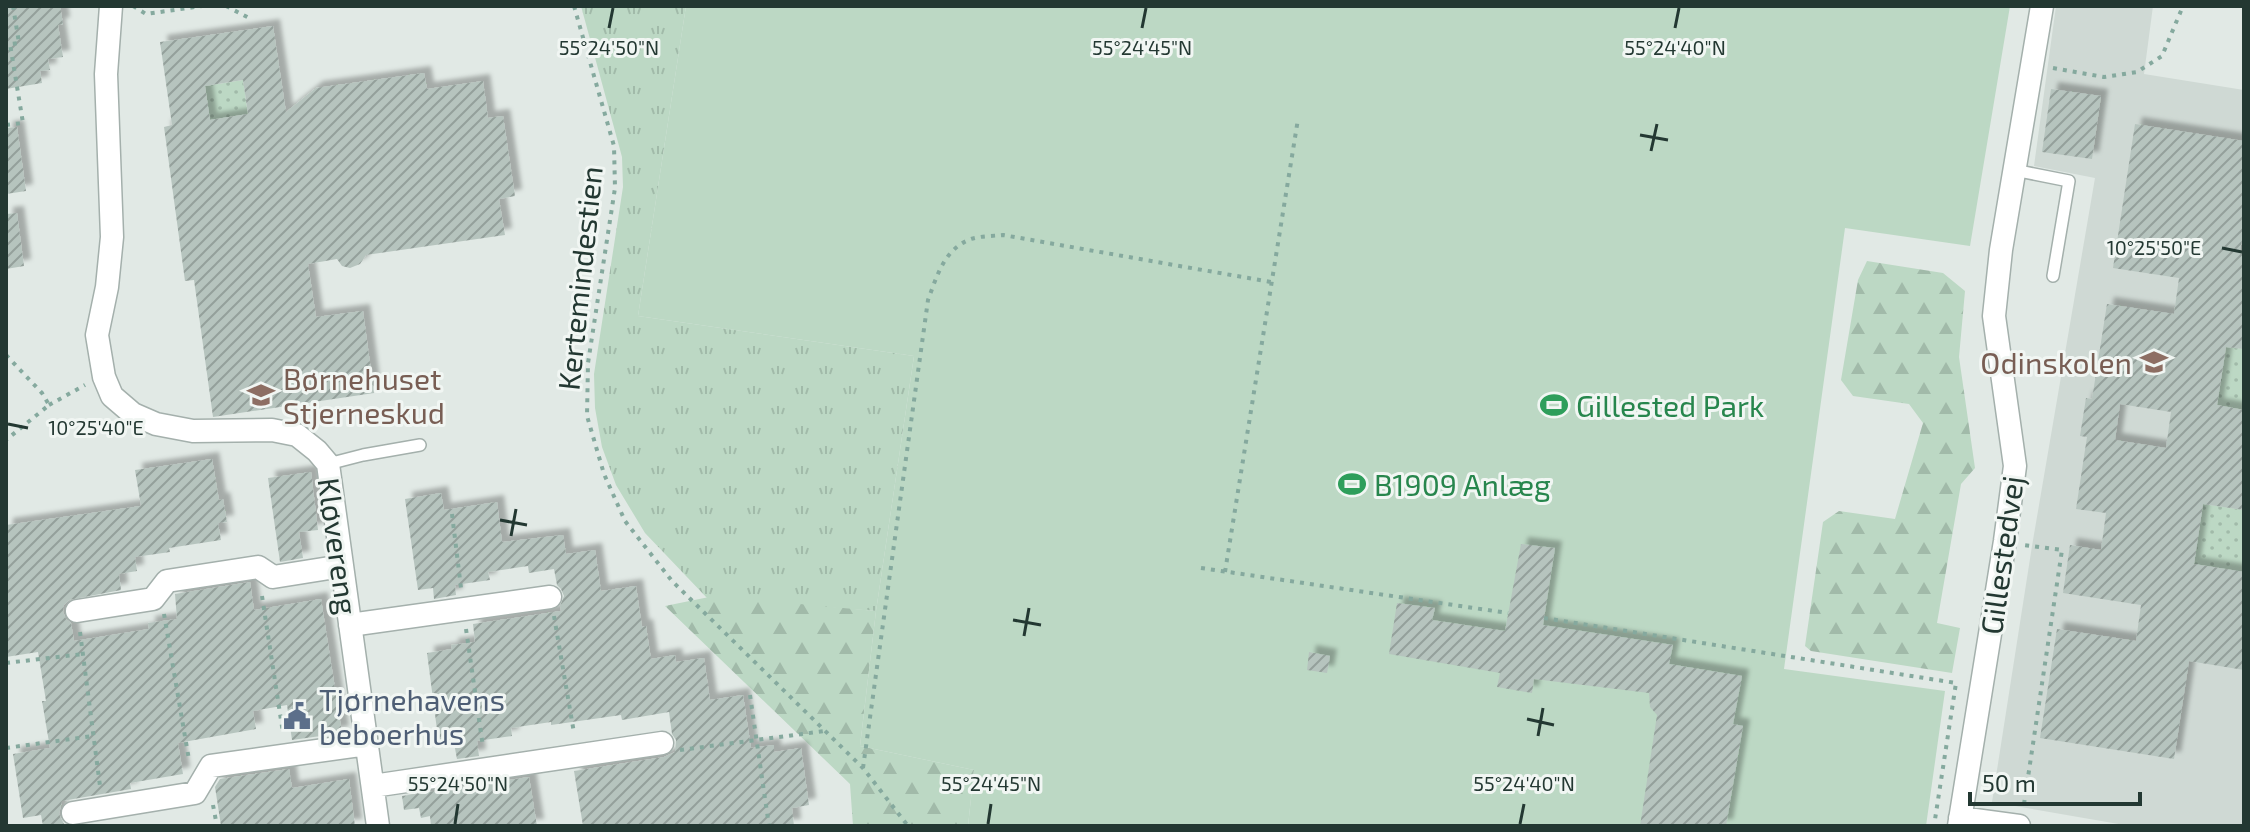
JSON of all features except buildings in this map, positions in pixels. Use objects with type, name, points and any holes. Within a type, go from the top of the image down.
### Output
[{"type":"street","name":"Kløvereng","points":[[111,6],[106,74],[112,237],[107,287],[97,335],[104,377],[112,396],[133,414],[156,424],[193,431],[272,430],[297,435],[328,464],[378,826]]},
{"type":"street","name":"Gillestedvej","points":[[2021,818],[1960,822],[2015,466],[1994,316],[2001,250],[2042,6]]},
{"type":"street","points":[[77,611],[153,599],[167,581],[258,567],[273,577],[342,566]]},
{"type":"street","points":[[350,625],[550,597]]},
{"type":"street","points":[[373,786],[662,743]]},
{"type":"street","points":[[73,813],[195,793],[211,766],[367,744]]},
{"type":"lane","points":[[2014,170],[2069,181],[2053,276]]},
{"type":"lane","points":[[328,464],[420,445]]},
{"type":"path","points":[[6,125],[23,123],[10,44],[19,43],[13,6]]},
{"type":"path","points":[[133,6],[146,14],[202,6]]},
{"type":"path","points":[[226,6],[249,18]]},
{"type":"path","name":"Kertemindestien","points":[[574,6],[614,146],[615,188],[588,363],[587,416],[604,474],[625,521],[672,581],[863,768],[908,826]]},
{"type":"path","points":[[2032,64],[2104,77],[2137,72],[2162,56],[2183,6]]},
{"type":"path","points":[[1225,572],[1298,119]]},
{"type":"path","points":[[863,768],[928,300],[942,263],[950,252],[970,239],[1003,235],[1271,282]]},
{"type":"path","points":[[6,355],[42,393],[49,405]]},
{"type":"path","points":[[6,440],[49,405],[104,377]]},
{"type":"path","points":[[452,514],[486,769]]},
{"type":"path","points":[[2005,541],[2062,550],[2021,818]]},
{"type":"path","points":[[258,567],[287,755]]},
{"type":"path","points":[[1201,568],[1508,613]]},
{"type":"path","points":[[160,590],[195,793]]},
{"type":"path","points":[[550,597],[577,755]]},
{"type":"path","points":[[77,611],[102,808]]},
{"type":"path","points":[[1544,618],[1956,683],[1934,826]]},
{"type":"path","points":[[6,663],[83,654]]},
{"type":"path","points":[[750,695],[769,826]]},
{"type":"path","points":[[662,743],[668,751],[825,731]]},
{"type":"path","points":[[6,748],[93,736]]},
{"type":"shaded area","name":"Odinskolen","points":[[2056,6],[2153,6],[2144,74],[2244,90],[2244,826],[2130,826],[1992,802],[2095,178],[2034,166]]},
{"type":"green space","points":[[581,6],[686,6],[638,316],[914,356],[876,611],[707,598],[645,533],[616,485],[602,447],[595,408],[594,374],[623,187],[622,157]]},
{"type":"green space","name":"B1909 Anlæg","points":[[686,6],[2010,6],[1970,246],[1845,228],[1784,669],[1945,691],[1926,826],[968,826],[974,770],[860,746],[876,611],[914,356],[638,316]]},
{"type":"green space","points":[[243,80],[248,114],[210,120],[205,86]]},
{"type":"green space","points":[[1867,261],[1943,273],[1965,291],[1959,357],[1975,468],[1961,484],[1937,623],[1960,628],[1952,673],[1811,651],[1805,646],[1823,522],[1839,511],[1895,519],[1923,423],[1909,404],[1853,396],[1841,380],[1858,280]]},
{"type":"green space","points":[[2226,347],[2244,349],[2244,410],[2217,405]]},
{"type":"green space","points":[[2203,504],[2244,510],[2244,572],[2194,564]]},
{"type":"green space","points":[[714,596],[876,611],[860,746],[974,770],[968,826],[853,826],[850,784],[665,606]]},
{"type":"place","name":"Odinskolen","points":[[2154,362]]},
{"type":"place","name":"Børnehuset Stjerneskud","points":[[261,395]]},
{"type":"place","name":"Gillested Park","points":[[1554,405]]},
{"type":"place","name":"B1909 Anlæg","points":[[1352,484]]},
{"type":"place","name":"Tjørnehavens beboerhus","points":[[297,716]]}]
